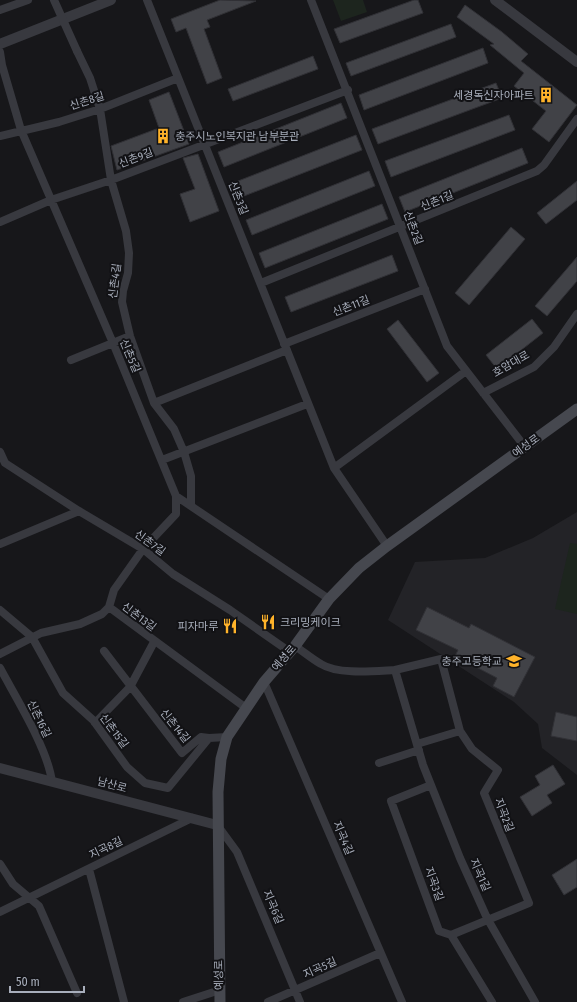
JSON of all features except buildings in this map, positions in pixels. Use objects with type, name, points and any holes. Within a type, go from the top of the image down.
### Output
[{"type":"main road","name":"예성로","points":[[220,1002],[217,825],[221,759],[227,737],[264,682],[293,649],[329,599],[359,568],[387,546],[577,409]]},
{"type":"street","points":[[0,10],[28,0]]},
{"type":"street","name":"신촌4길","points":[[54,0],[90,78],[100,109],[111,180],[126,231],[129,253],[128,273],[123,291],[122,302],[130,336],[154,403],[174,429],[184,452],[191,476],[191,506]]},
{"type":"street","points":[[0,44],[111,0]]},
{"type":"street","name":"신촌3길","points":[[147,0],[261,283],[307,404],[334,468],[387,546]]},
{"type":"street","name":"신촌2길","points":[[311,0],[348,90],[447,346],[525,447]]},
{"type":"street","points":[[494,0],[577,62]]},
{"type":"street","name":"신촌5길","points":[[0,52],[2,66],[21,130],[113,343],[176,496]]},
{"type":"street","name":"신촌8길","points":[[0,136],[59,122],[100,109],[178,78]]},
{"type":"street","name":"신촌9길","points":[[0,222],[51,200],[111,180],[348,90]]},
{"type":"street","name":"신촌1길","points":[[261,283],[537,171],[544,165],[577,119]]},
{"type":"street","name":"신촌11길","points":[[154,403],[425,289]]},
{"type":"street","name":"호암대로","points":[[484,393],[534,367],[554,347],[577,314]]},
{"type":"street","points":[[71,360],[130,336]]},
{"type":"street","points":[[334,468],[466,371]]},
{"type":"street","points":[[162,460],[307,404]]},
{"type":"street","name":"신촌7길","points":[[0,452],[2,463],[143,549],[173,574],[293,649]]},
{"type":"street","points":[[176,496],[329,599]]},
{"type":"street","name":"신촌13길","points":[[176,496],[176,514],[143,549],[114,590],[108,607],[246,708]]},
{"type":"street","points":[[0,544],[79,511]]},
{"type":"street","points":[[0,654],[41,633],[80,624],[102,614],[108,607]]},
{"type":"street","name":"신촌15길","points":[[0,610],[32,637],[63,693],[95,723],[127,767],[145,782],[168,788],[209,738]]},
{"type":"street","points":[[95,723],[130,687],[154,642]]},
{"type":"street","points":[[293,649],[322,665],[340,669],[363,671],[395,670]]},
{"type":"street","name":"신촌14길","points":[[104,652],[182,753],[201,737],[209,738]]},
{"type":"street","name":"지곡2길","points":[[395,670],[441,659],[460,731],[472,749],[498,770],[484,794],[529,903],[487,918]]},
{"type":"street","name":"신촌16길","points":[[0,668],[27,719],[51,770],[52,782]]},
{"type":"street","name":"지곡1길","points":[[395,670],[431,785],[460,858],[487,918],[535,1002]]},
{"type":"street","name":"지곡4길","points":[[264,682],[402,1002]]},
{"type":"street","points":[[379,763],[460,731]]},
{"type":"street","points":[[209,738],[227,737]]},
{"type":"street","name":"남산로","points":[[0,768],[217,825]]},
{"type":"street","name":"지곡3길","points":[[431,785],[391,801],[439,931],[451,934],[492,1002]]},
{"type":"street","name":"지곡8길","points":[[0,912],[192,818]]},
{"type":"street","name":"지곡6길","points":[[217,825],[237,852],[300,1002]]},
{"type":"street","points":[[0,864],[13,884],[39,906],[77,993]]},
{"type":"street","points":[[89,869],[124,1002]]},
{"type":"street","points":[[451,934],[487,918]]},
{"type":"street","name":"지곡5길","points":[[268,1002],[380,953]]},
{"type":"street","points":[[183,1002],[220,990]]},
{"type":"shaded area","points":[[333,0],[363,0],[367,12],[341,21]]},
{"type":"shaded area","name":"충주고등학교","points":[[577,512],[577,775],[542,748],[538,724],[514,702],[388,620],[415,562],[485,558],[533,538]]},
{"type":"shaded area","points":[[570,543],[577,544],[577,614],[555,609]]},
{"type":"place","name":"세경독신자아파트","points":[[546,95]]},
{"type":"place","name":"충주시노인복지관 남부분관","points":[[163,136]]},
{"type":"place","name":"크리밍케이크","points":[[268,622]]},
{"type":"place","name":"피자마루","points":[[230,626]]},
{"type":"place","name":"충주고등학교","points":[[514,661]]}]
